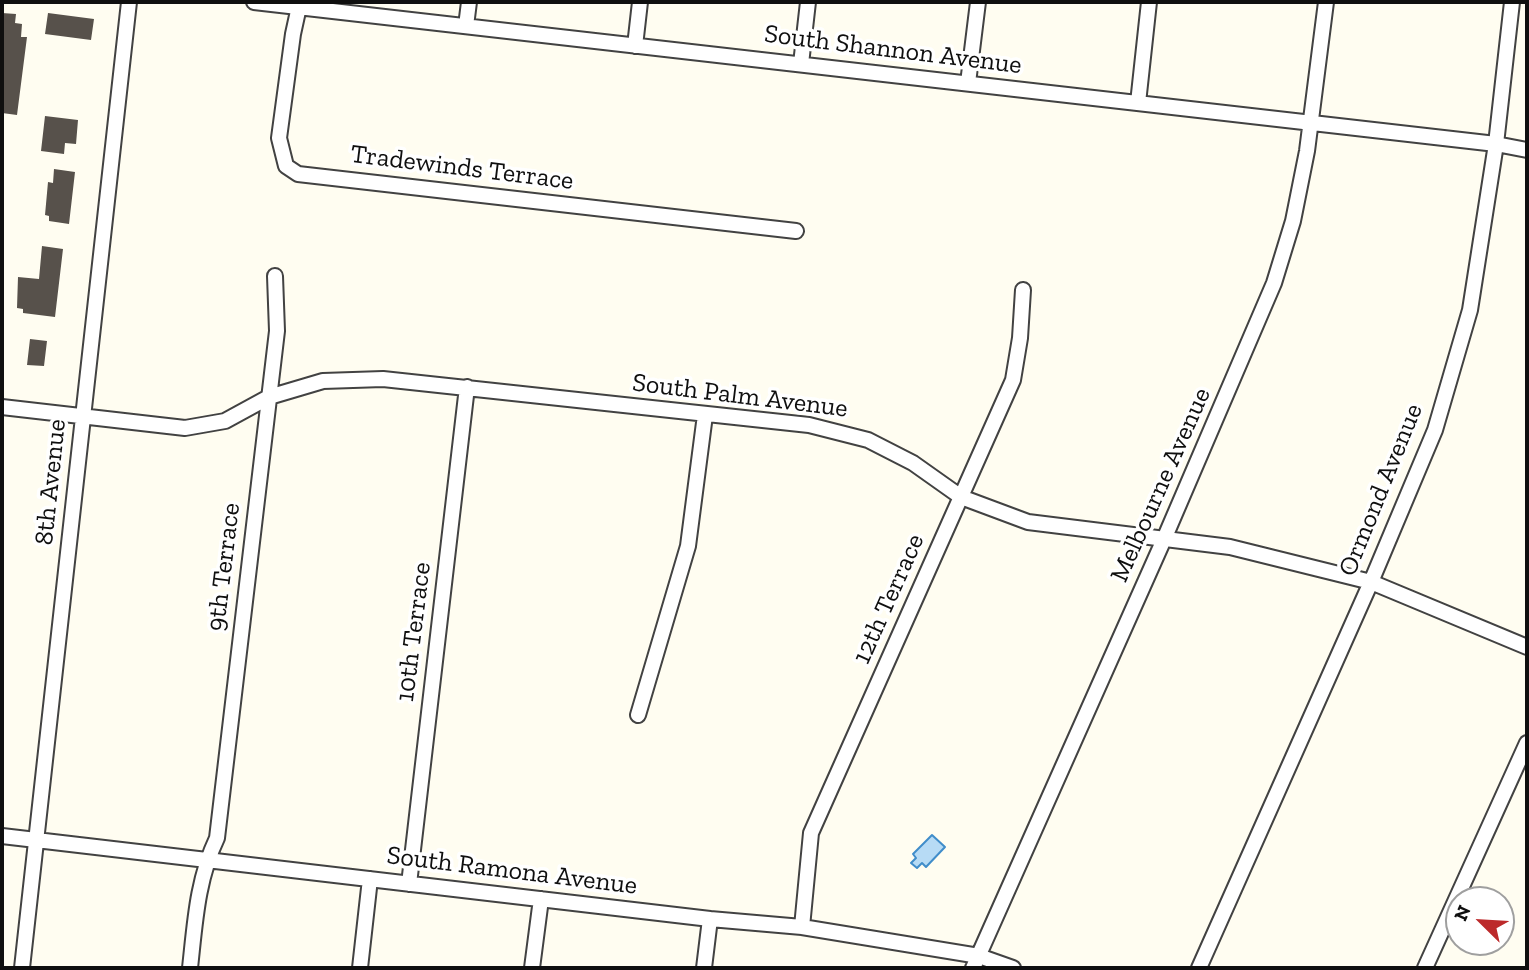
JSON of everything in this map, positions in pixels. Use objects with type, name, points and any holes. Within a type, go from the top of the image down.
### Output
[{"type":"street","name":"8th Avenue","points":[[22,968],[129,2]]},
{"type":"street","name":"South Shannon Avenue","points":[[254,2],[300,4],[635,46],[1496,144],[1527,150]]},
{"type":"street","points":[[466,26],[469,2]]},
{"type":"street","points":[[635,46],[640,2]]},
{"type":"street","points":[[801,64],[808,2]]},
{"type":"street","points":[[968,83],[978,2]]},
{"type":"street","points":[[1138,103],[1149,2]]},
{"type":"street","name":"Melbourne Avenue","points":[[976,962],[1165,537],[1274,283],[1293,221],[1311,124],[1326,2]]},
{"type":"street","name":"Ormond Avenue","points":[[1199,968],[1371,582],[1435,430],[1470,310],[1496,144],[1511,2]]},
{"type":"street","name":"Tradewinds Terrace","points":[[300,4],[293,34],[279,138],[286,166],[298,174],[796,231]]},
{"type":"street","name":"9th Terrace","points":[[190,968],[199,889],[206,861],[217,838],[277,331],[275,276]]},
{"type":"street","name":"12th Terrace","points":[[802,928],[811,833],[1013,380],[1020,338],[1023,290]]},
{"type":"street","name":"South Palm Avenue","points":[[2,407],[186,428],[225,421],[269,397],[323,381],[383,379],[809,425],[850,433],[889,449],[961,497],[1028,523],[1165,537],[1230,547],[1371,582],[1527,647]]},
{"type":"street","name":"10th Terrace","points":[[409,884],[467,387]]},
{"type":"street","points":[[638,715],[688,546],[705,415]]},
{"type":"street","points":[[1425,968],[1527,743]]},
{"type":"street","name":"South Ramona Avenue","points":[[2,836],[802,928],[1013,968]]},
{"type":"street","points":[[360,968],[370,879]]},
{"type":"street","points":[[532,968],[541,899]]},
{"type":"street","points":[[704,968],[710,919]]},
{"type":"water","points":[[932,835],[945,847],[926,867],[922,863],[917,868],[911,863],[916,858],[913,854]]},
{"type":"building","points":[[2,13],[16,14],[15,23],[22,24],[21,37],[27,37],[17,115],[2,113]]},
{"type":"building","points":[[48,13],[94,19],[91,40],[45,34]]},
{"type":"building","points":[[45,116],[78,120],[76,144],[65,143],[64,154],[41,151]]},
{"type":"building","points":[[54,169],[75,172],[69,224],[49,221],[49,216],[45,215],[48,182],[53,183]]},
{"type":"building","points":[[42,246],[63,249],[55,317],[23,313],[23,309],[17,308],[18,277],[39,279]]},
{"type":"building","points":[[30,339],[47,341],[44,366],[27,365]]}]
